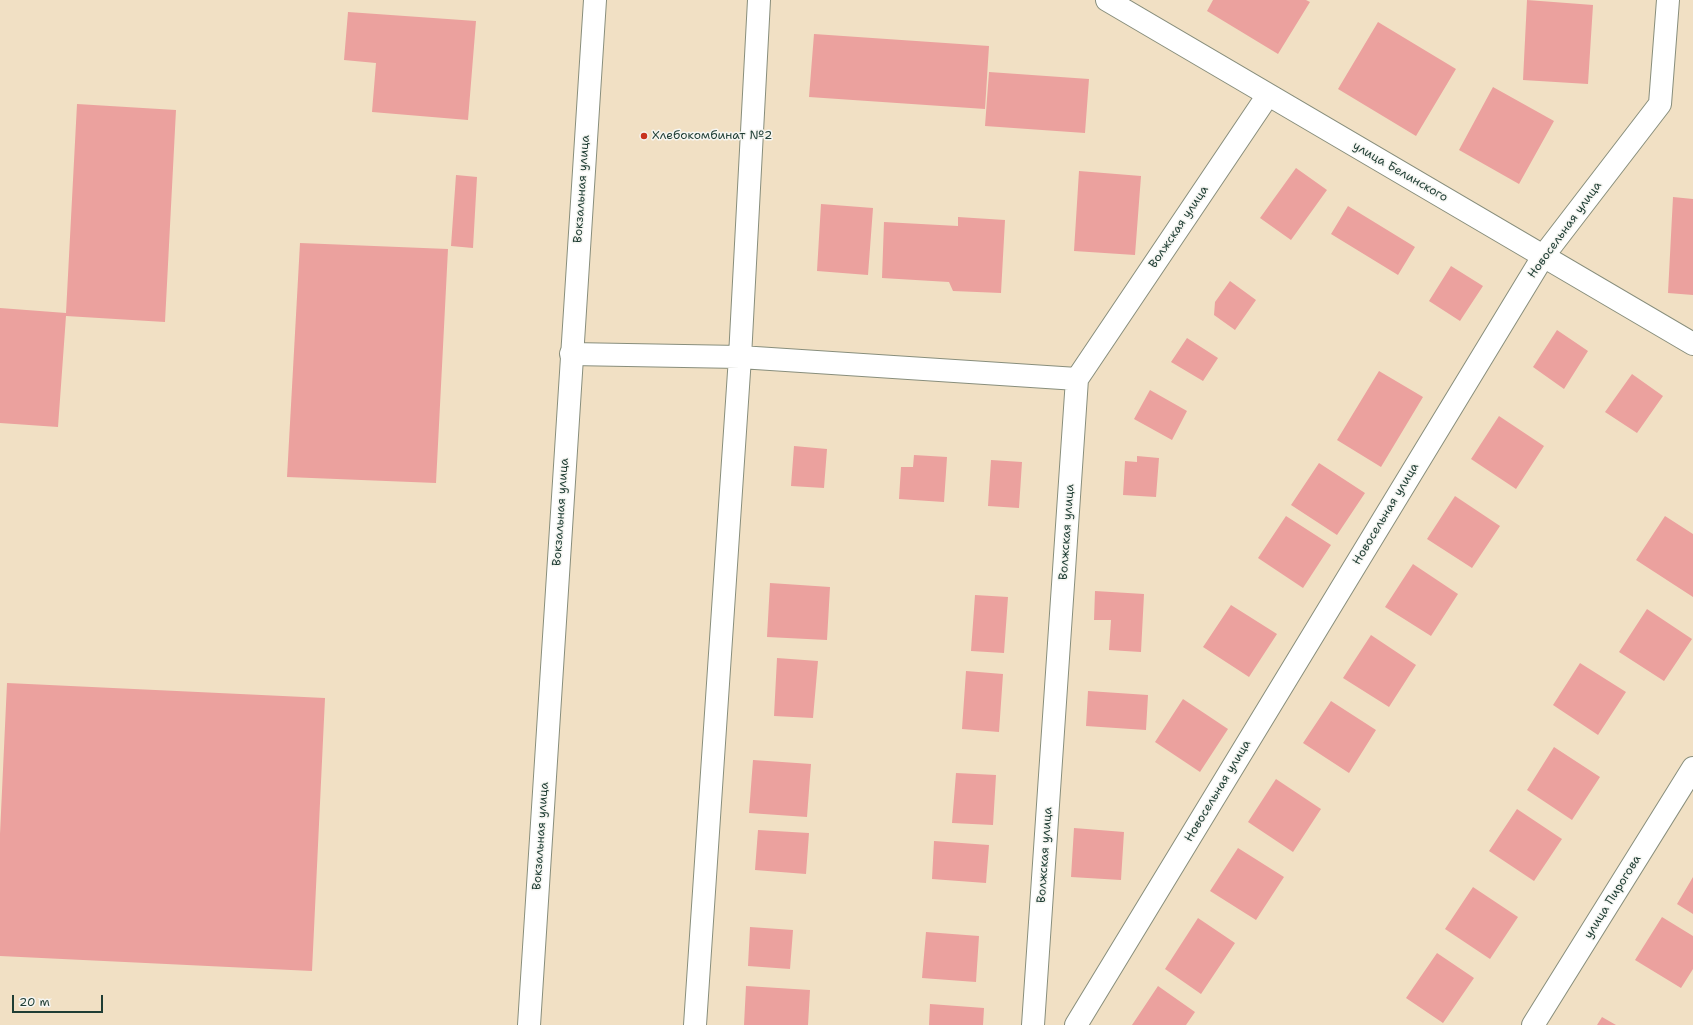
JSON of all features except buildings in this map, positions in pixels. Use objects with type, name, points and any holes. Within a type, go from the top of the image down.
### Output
[{"type":"street","name":"Вокзальная улица","points":[[529,1025],[571,354],[595,0]]},
{"type":"street","points":[[695,1025],[740,357],[759,0]]},
{"type":"street","name":"улица Белинского","points":[[1107,0],[1544,255],[1693,344]]},
{"type":"street","name":"Новосельная улица","points":[[1076,1025],[1544,255],[1660,104],[1668,0]]},
{"type":"street","name":"Волжская улица","points":[[1033,1025],[1077,379],[1268,95]]},
{"type":"street","points":[[571,354],[740,357],[1077,379]]},
{"type":"street","name":"улица Пирогова","points":[[1533,1025],[1693,768]]},
{"type":"place","name":"Хлебокомбинат №2","points":[[644,136]]}]
